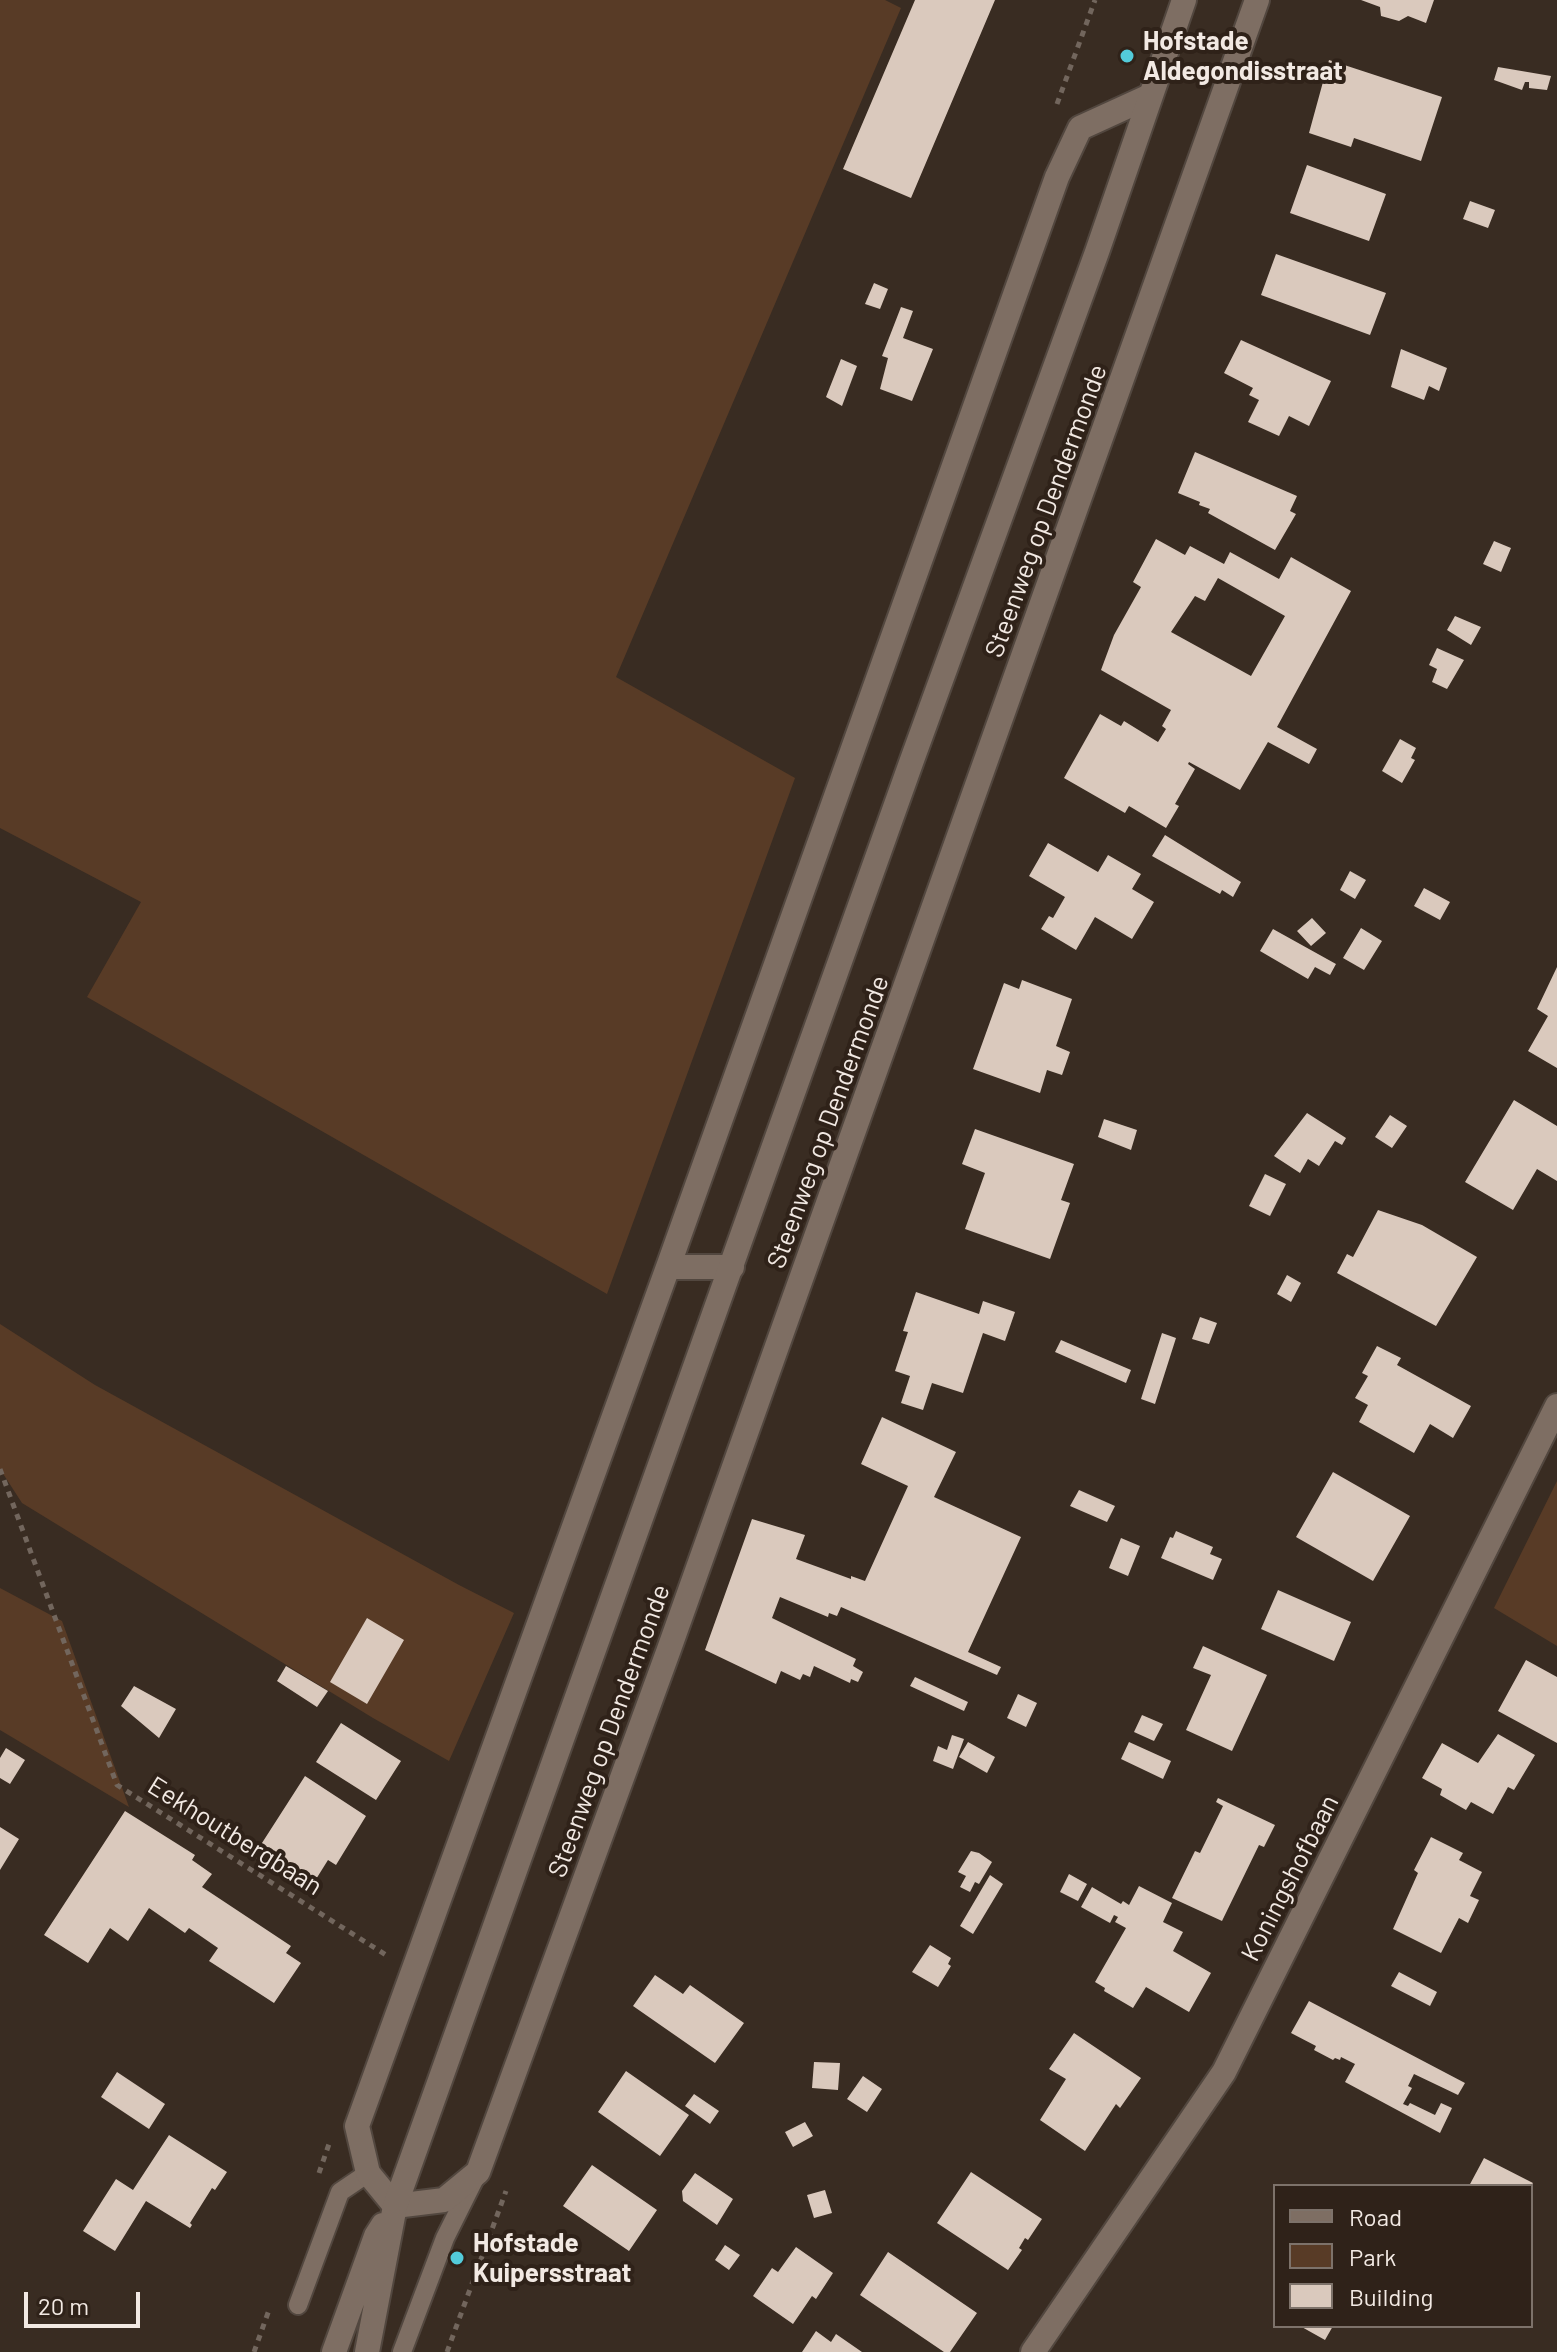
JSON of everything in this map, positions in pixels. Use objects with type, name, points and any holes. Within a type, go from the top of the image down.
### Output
[{"type":"street","name":"Steenweg op Dendermonde","points":[[367,2352],[395,2206],[1097,252],[1184,0]]},
{"type":"street","name":"Steenweg op Dendermonde","points":[[478,2172],[668,1652],[1257,0]]},
{"type":"street","points":[[478,2172],[444,2200],[395,2206],[368,2173],[357,2126],[1057,177],[1080,128],[1150,96]]},
{"type":"street","name":"Steenweg op Dendermonde","points":[[668,1267],[732,1267]]},
{"type":"street","name":"Koningshofbaan","points":[[1033,2352],[1224,2072],[1557,1406]]},
{"type":"street","name":"Steenweg op Dendermonde","points":[[334,2352],[376,2236],[395,2206]]},
{"type":"lane","points":[[402,2352],[445,2238],[478,2172]]},
{"type":"lane","points":[[298,2305],[340,2192],[368,2173]]},
{"type":"path","name":"Eekhoutbergbaan","points":[[0,1469],[117,1785],[415,1971]]},
{"type":"green space","points":[[0,0],[885,0],[901,8],[616,677],[795,778],[607,1294],[87,997],[141,902],[0,828]]},
{"type":"green space","points":[[0,1324],[95,1385],[514,1613],[449,1761],[373,1718],[22,1503],[0,1469]]},
{"type":"green space","points":[[1557,1481],[1557,1646],[1494,1608]]},
{"type":"green space","points":[[0,1588],[62,1621],[129,1807],[0,1730]]},
{"type":"building","points":[[915,0],[995,0],[911,198],[843,169]]},
{"type":"building","points":[[1361,0],[1434,0],[1426,23],[1408,16],[1399,21],[1381,16],[1380,7]]},
{"type":"building","points":[[1329,60],[1442,97],[1421,161],[1354,138],[1351,147],[1309,133]]},
{"type":"building","points":[[1498,67],[1551,76],[1547,90],[1529,88],[1529,82],[1525,82],[1522,90],[1494,80]]},
{"type":"building","points":[[1307,165],[1386,194],[1369,241],[1290,213]]},
{"type":"building","points":[[1470,201],[1495,210],[1488,228],[1463,219]]},
{"type":"building","points":[[1276,254],[1386,293],[1370,335],[1261,295]]},
{"type":"building","points":[[874,283],[888,289],[880,309],[865,304]]},
{"type":"building","points":[[901,307],[913,311],[903,338],[933,349],[912,401],[880,389],[888,358],[882,356]]},
{"type":"building","points":[[1241,340],[1331,381],[1309,426],[1289,416],[1279,436],[1248,422],[1259,400],[1249,395],[1253,388],[1224,373]]},
{"type":"building","points":[[1401,349],[1447,368],[1439,391],[1429,386],[1424,400],[1391,387]]},
{"type":"building","points":[[841,359],[857,366],[842,406],[826,397]]},
{"type":"building","points":[[1195,452],[1297,496],[1290,511],[1296,514],[1275,550],[1208,513],[1210,509],[1199,505],[1200,502],[1178,493]]},
{"type":"building","points":[[1156,539],[1185,555],[1190,546],[1224,564],[1230,552],[1279,579],[1291,557],[1351,591],[1277,727],[1317,749],[1309,764],[1268,742],[1240,790],[1189,762],[1195,769],[1175,804],[1179,806],[1166,828],[1129,806],[1125,813],[1064,778],[1100,714],[1121,726],[1124,721],[1158,742],[1166,729],[1162,726],[1171,710],[1101,670],[1114,635],[1141,587],[1133,582]],"holes":[[[1218,578],[1285,616],[1251,676],[1171,632],[1195,596],[1205,601]]]},
{"type":"building","points":[[1494,541],[1511,548],[1501,572],[1483,564]]},
{"type":"building","points":[[1455,616],[1481,627],[1471,645],[1447,630]]},
{"type":"building","points":[[1437,648],[1464,660],[1447,689],[1432,682],[1437,669],[1429,665]]},
{"type":"building","points":[[1400,739],[1416,748],[1411,758],[1415,760],[1402,783],[1382,771]]},
{"type":"building","points":[[1165,835],[1241,882],[1233,897],[1222,890],[1220,894],[1152,856]]},
{"type":"building","points":[[1048,843],[1098,872],[1108,855],[1141,874],[1132,889],[1154,902],[1132,939],[1095,917],[1076,950],[1041,929],[1049,916],[1053,918],[1065,897],[1029,876]]},
{"type":"building","points":[[1350,871],[1366,880],[1355,899],[1340,890]]},
{"type":"building","points":[[1424,888],[1450,902],[1440,920],[1414,906]]},
{"type":"building","points":[[1312,918],[1326,933],[1311,946],[1297,931]]},
{"type":"building","points":[[1361,928],[1382,941],[1364,970],[1343,958]]},
{"type":"building","points":[[1273,929],[1336,964],[1330,975],[1315,967],[1308,979],[1260,951]]},
{"type":"building","points":[[1557,967],[1557,1068],[1528,1051],[1548,1016],[1537,1009]]},
{"type":"building","points":[[1022,980],[1072,999],[1056,1046],[1070,1052],[1062,1075],[1047,1070],[1040,1093],[973,1069],[1004,983],[1019,989]]},
{"type":"building","points":[[1514,1100],[1557,1126],[1557,1181],[1537,1169],[1513,1210],[1465,1182]]},
{"type":"building","points":[[1307,1113],[1346,1138],[1342,1145],[1335,1141],[1319,1166],[1308,1159],[1300,1173],[1274,1156]]},
{"type":"building","points":[[1390,1115],[1407,1126],[1392,1148],[1375,1137]]},
{"type":"building","points":[[1104,1119],[1137,1130],[1131,1150],[1098,1137]]},
{"type":"building","points":[[975,1129],[1074,1164],[1061,1200],[1070,1203],[1050,1259],[965,1229],[985,1173],[962,1164]]},
{"type":"building","points":[[1265,1174],[1286,1184],[1270,1216],[1249,1206]]},
{"type":"building","points":[[1378,1210],[1422,1225],[1477,1257],[1436,1326],[1337,1273],[1347,1254],[1353,1257]]},
{"type":"building","points":[[1287,1275],[1301,1283],[1291,1302],[1277,1294]]},
{"type":"building","points":[[916,1292],[979,1314],[983,1301],[1015,1312],[1005,1341],[983,1333],[963,1393],[932,1383],[923,1410],[901,1403],[910,1376],[895,1371],[908,1332],[903,1331]]},
{"type":"building","points":[[1200,1317],[1217,1323],[1209,1344],[1192,1339]]},
{"type":"building","points":[[1162,1333],[1176,1338],[1155,1404],[1141,1399]]},
{"type":"building","points":[[1061,1340],[1131,1370],[1126,1383],[1055,1352]]},
{"type":"building","points":[[1377,1346],[1401,1358],[1397,1365],[1471,1406],[1453,1438],[1430,1424],[1414,1453],[1359,1422],[1368,1405],[1355,1398],[1368,1376],[1362,1373]]},
{"type":"building","points":[[882,1417],[956,1452],[934,1497],[1021,1537],[968,1652],[1001,1667],[997,1675],[841,1607],[837,1616],[829,1613],[828,1617],[780,1597],[772,1618],[856,1659],[853,1666],[863,1672],[858,1682],[851,1679],[850,1683],[814,1666],[810,1677],[803,1674],[800,1680],[781,1671],[776,1684],[705,1650],[752,1519],[805,1535],[796,1559],[865,1581],[908,1486],[861,1464]]},
{"type":"building","points":[[1333,1472],[1410,1516],[1373,1581],[1296,1537]]},
{"type":"building","points":[[1079,1490],[1115,1506],[1107,1522],[1070,1506]]},
{"type":"building","points":[[1176,1531],[1213,1547],[1210,1554],[1222,1559],[1213,1580],[1161,1558]]},
{"type":"building","points":[[1121,1538],[1140,1546],[1128,1576],[1109,1568]]},
{"type":"building","points":[[1278,1590],[1351,1622],[1334,1661],[1261,1629]]},
{"type":"building","points":[[367,1618],[404,1640],[367,1704],[330,1682]]},
{"type":"building","points":[[1203,1646],[1267,1675],[1232,1751],[1186,1730],[1211,1675],[1193,1668]]},
{"type":"building","points":[[1526,1660],[1557,1677],[1557,1743],[1498,1711]]},
{"type":"building","points":[[286,1666],[328,1691],[317,1707],[277,1681]]},
{"type":"building","points":[[915,1677],[968,1702],[964,1711],[910,1686]]},
{"type":"building","points":[[134,1686],[176,1709],[159,1738],[121,1706]]},
{"type":"building","points":[[1018,1694],[1037,1703],[1026,1727],[1007,1718]]},
{"type":"building","points":[[1142,1715],[1163,1724],[1154,1741],[1134,1732]]},
{"type":"building","points":[[341,1723],[401,1761],[376,1800],[316,1762]]},
{"type":"building","points":[[1498,1734],[1535,1755],[1514,1790],[1508,1787],[1493,1814],[1471,1802],[1466,1810],[1440,1795],[1442,1789],[1422,1778],[1442,1743],[1478,1763]]},
{"type":"building","points":[[952,1735],[964,1739],[953,1769],[933,1761],[938,1746],[947,1750]]},
{"type":"building","points":[[968,1742],[995,1757],[987,1773],[959,1757]]},
{"type":"building","points":[[1129,1742],[1171,1761],[1163,1779],[1121,1759]]},
{"type":"building","points":[[6,1748],[25,1760],[10,1784],[0,1778],[0,1758]]},
{"type":"building","points":[[305,1776],[366,1816],[336,1865],[328,1860],[308,1892],[253,1857]]},
{"type":"building","points":[[1218,1798],[1275,1825],[1264,1847],[1259,1845],[1222,1921],[1172,1898],[1195,1851],[1200,1853],[1223,1806],[1216,1802]]},
{"type":"building","points":[[125,1811],[195,1855],[192,1860],[212,1874],[202,1887],[291,1946],[286,1953],[301,1963],[274,2003],[209,1961],[218,1948],[189,1928],[185,1933],[149,1908],[128,1941],[110,1928],[88,1963],[44,1935]]},
{"type":"building","points":[[0,1827],[19,1839],[0,1870]]},
{"type":"building","points":[[1431,1837],[1463,1853],[1459,1860],[1482,1872],[1470,1896],[1479,1900],[1468,1923],[1459,1918],[1441,1953],[1393,1929],[1418,1873],[1414,1870]]},
{"type":"building","points":[[971,1851],[992,1862],[979,1884],[975,1882],[970,1892],[960,1887],[966,1876],[958,1872]]},
{"type":"building","points":[[1069,1874],[1087,1884],[1078,1901],[1060,1892]]},
{"type":"building","points":[[990,1875],[1003,1884],[973,1934],[960,1926]]},
{"type":"building","points":[[1139,1886],[1172,1903],[1163,1922],[1183,1932],[1173,1951],[1211,1973],[1189,2012],[1146,1987],[1133,2008],[1095,1982],[1126,1928],[1115,1922],[1118,1917],[1114,1915],[1110,1923],[1081,1907],[1092,1887],[1121,1904],[1123,1901],[1129,1905]]},
{"type":"building","points":[[930,1945],[951,1958],[948,1964],[951,1966],[938,1987],[912,1972]]},
{"type":"building","points":[[1399,1972],[1437,1992],[1430,2006],[1391,1986]]},
{"type":"building","points":[[655,1975],[683,1994],[690,1985],[744,2023],[715,2063],[633,2006]]},
{"type":"building","points":[[1309,2001],[1465,2083],[1458,2095],[1414,2074],[1408,2086],[1412,2088],[1403,2104],[1408,2106],[1410,2103],[1435,2115],[1441,2103],[1452,2108],[1440,2133],[1345,2082],[1355,2064],[1341,2057],[1340,2060],[1333,2060],[1314,2050],[1316,2046],[1291,2033]]},
{"type":"building","points":[[1074,2033],[1141,2078],[1120,2108],[1116,2104],[1085,2151],[1040,2120],[1066,2079],[1049,2069]]},
{"type":"building","points":[[814,2062],[840,2063],[838,2090],[812,2088]]},
{"type":"building","points":[[626,2071],[689,2115],[660,2156],[598,2112]]},
{"type":"building","points":[[117,2072],[165,2104],[149,2129],[101,2097]]},
{"type":"building","points":[[863,2076],[882,2089],[867,2112],[847,2099]]},
{"type":"building","points":[[694,2094],[719,2111],[710,2124],[685,2106]]},
{"type":"building","points":[[805,2122],[813,2136],[793,2147],[785,2132]]},
{"type":"building","points":[[169,2135],[227,2172],[215,2190],[212,2188],[190,2223],[190,2228],[146,2201],[115,2251],[83,2231],[116,2179],[133,2190]]},
{"type":"building","points":[[1484,2158],[1533,2183],[1532,2184],[1470,2184]]},
{"type":"building","points":[[592,2165],[657,2210],[629,2251],[563,2206]]},
{"type":"building","points":[[971,2172],[1042,2219],[1028,2240],[1025,2238],[1019,2248],[1022,2250],[1008,2270],[937,2223]]},
{"type":"building","points":[[695,2173],[733,2199],[717,2225],[683,2201],[682,2191]]},
{"type":"building","points":[[825,2190],[832,2213],[814,2218],[807,2195]]},
{"type":"building","points":[[725,2245],[740,2255],[729,2270],[715,2260]]},
{"type":"building","points":[[796,2247],[833,2273],[816,2299],[812,2296],[793,2324],[753,2296],[772,2268],[778,2272]]},
{"type":"building","points":[[888,2252],[977,2313],[950,2352],[944,2352],[860,2295]]},
{"type":"building","points":[[1304,2328],[1332,2328],[1325,2340]]},
{"type":"building","points":[[816,2331],[831,2342],[836,2334],[862,2352],[802,2352]]},
{"type":"place","name":"Hofstade Aldegondisstraat","points":[[1127,56]]},
{"type":"place","name":"Hofstade Kuipersstraat","points":[[457,2258]]}]
